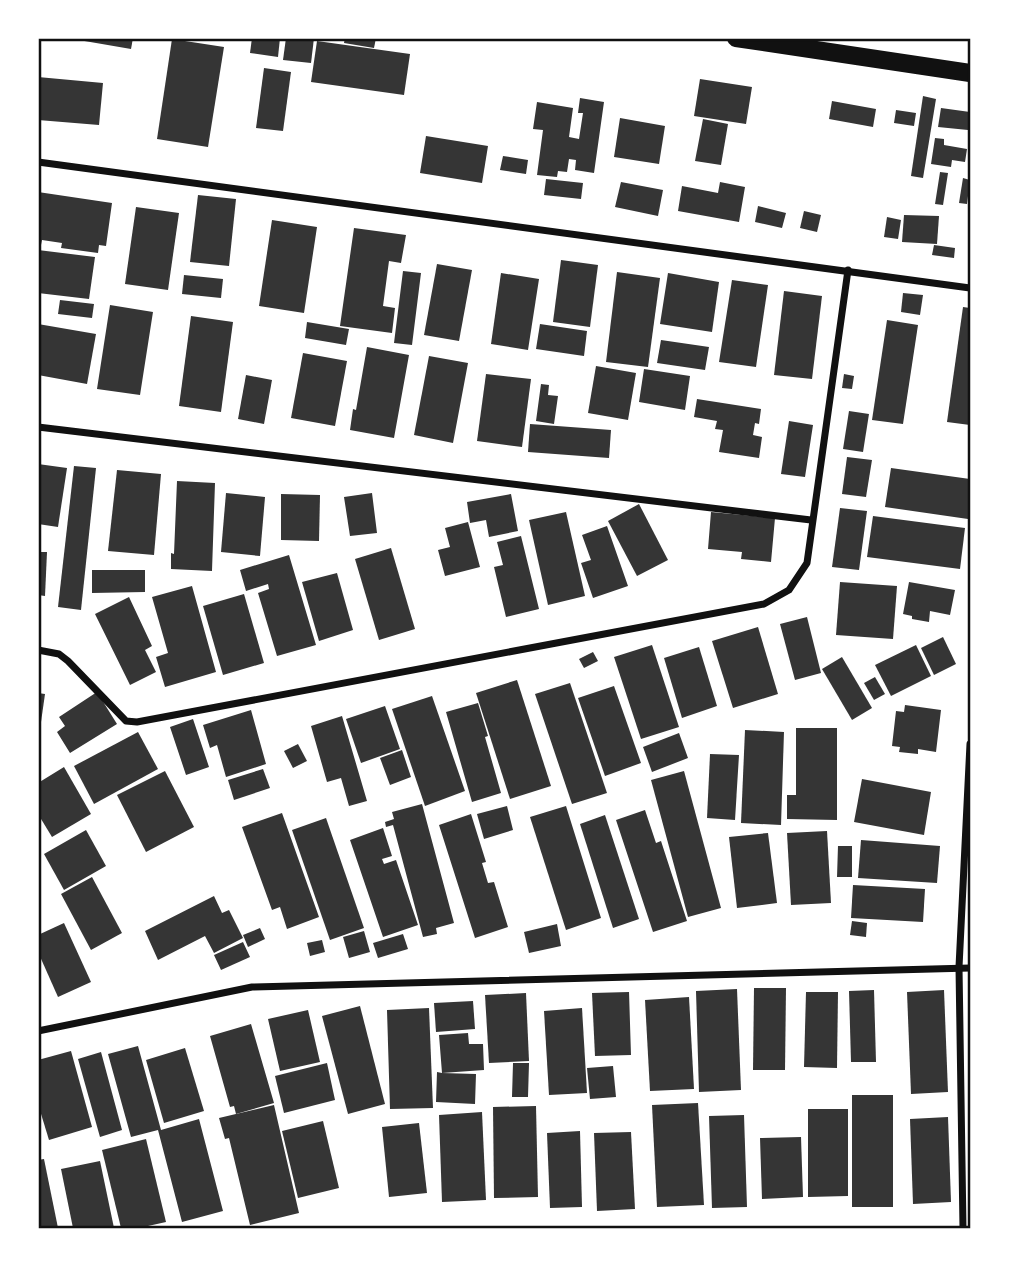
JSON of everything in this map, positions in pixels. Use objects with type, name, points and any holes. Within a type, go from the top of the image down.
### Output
[{"type":"main road","points":[[736,38],[971,73]]},
{"type":"street","points":[[38,162],[971,288]]},
{"type":"street","points":[[38,650],[59,654],[126,721],[137,722],[764,604],[789,590],[807,564],[811,520],[848,270]]},
{"type":"street","points":[[38,428],[811,520]]},
{"type":"street","points":[[962,1228],[959,967],[971,744]]},
{"type":"street","points":[[38,1031],[252,987],[971,968]]},
{"type":"building","points":[[67,38],[133,38],[131,49]]},
{"type":"building","points":[[252,38],[280,38],[278,57],[250,53]]},
{"type":"building","points":[[286,38],[314,38],[311,63],[283,60]]},
{"type":"building","points":[[345,38],[376,38],[374,48],[344,43]]},
{"type":"building","points":[[172,39],[224,47],[208,147],[157,139]]},
{"type":"building","points":[[317,41],[410,54],[404,95],[311,82]]},
{"type":"building","points":[[264,68],[291,72],[283,131],[256,128]]},
{"type":"building","points":[[38,77],[103,83],[99,125],[38,120]]},
{"type":"building","points":[[700,79],[752,87],[746,124],[694,116]]},
{"type":"building","points":[[923,96],[936,99],[923,178],[911,176]]},
{"type":"building","points":[[580,98],[604,102],[594,173],[575,170],[576,160],[569,159],[567,172],[558,171],[557,177],[537,175],[543,130],[533,129],[537,102],[573,108],[569,137],[579,139],[583,113],[578,113]]},
{"type":"building","points":[[832,101],[876,109],[873,127],[829,119]]},
{"type":"building","points":[[941,108],[970,112],[968,130],[938,127]]},
{"type":"building","points":[[896,110],[916,113],[914,126],[894,123]]},
{"type":"building","points":[[620,118],[665,126],[659,164],[614,157]]},
{"type":"building","points":[[703,119],[728,124],[721,165],[695,161]]},
{"type":"building","points":[[426,136],[488,146],[482,183],[420,173]]},
{"type":"building","points":[[935,138],[944,139],[944,145],[967,149],[965,162],[952,160],[951,167],[931,164]]},
{"type":"building","points":[[503,156],[528,160],[526,174],[500,170]]},
{"type":"building","points":[[940,172],[948,173],[943,205],[935,204]]},
{"type":"building","points":[[963,178],[970,180],[967,204],[959,203]]},
{"type":"building","points":[[546,179],[583,183],[581,199],[544,195]]},
{"type":"building","points":[[621,182],[663,190],[658,216],[615,207]]},
{"type":"building","points":[[720,182],[745,187],[739,222],[678,211],[682,186],[718,193]]},
{"type":"building","points":[[38,192],[112,203],[106,246],[99,245],[98,253],[61,248],[62,243],[42,240],[41,245],[38,245]]},
{"type":"building","points":[[198,195],[236,199],[229,266],[190,262]]},
{"type":"building","points":[[758,206],[786,213],[782,228],[755,222]]},
{"type":"building","points":[[136,207],[179,213],[168,290],[125,284]]},
{"type":"building","points":[[804,211],[821,215],[817,232],[800,228]]},
{"type":"building","points":[[904,215],[939,216],[937,244],[902,242]]},
{"type":"building","points":[[887,217],[901,220],[898,239],[884,237]]},
{"type":"building","points":[[272,220],[317,227],[304,313],[259,306]]},
{"type":"building","points":[[354,228],[406,235],[401,263],[389,261],[383,306],[395,308],[392,333],[340,326]]},
{"type":"building","points":[[934,245],[955,248],[954,258],[932,255]]},
{"type":"building","points":[[38,250],[95,257],[89,299],[38,293]]},
{"type":"building","points":[[561,260],[598,265],[590,327],[553,322]]},
{"type":"building","points":[[437,264],[472,270],[459,341],[424,335]]},
{"type":"building","points":[[403,271],[421,273],[412,345],[394,343]]},
{"type":"building","points":[[617,272],[660,278],[648,367],[606,362]]},
{"type":"building","points":[[501,273],[539,279],[528,350],[491,344]]},
{"type":"building","points":[[668,273],[719,282],[712,332],[660,324]]},
{"type":"building","points":[[184,275],[223,279],[221,298],[182,294]]},
{"type":"building","points":[[732,280],[768,285],[756,367],[719,362]]},
{"type":"building","points":[[784,291],[822,296],[812,379],[774,375]]},
{"type":"building","points":[[903,293],[923,295],[920,315],[901,312]]},
{"type":"building","points":[[60,300],[94,304],[92,318],[58,314]]},
{"type":"building","points":[[110,305],[153,312],[140,395],[97,389]]},
{"type":"building","points":[[963,307],[970,308],[970,425],[947,422]]},
{"type":"building","points":[[191,316],[233,322],[221,412],[179,406]]},
{"type":"building","points":[[887,320],[918,325],[903,424],[872,420]]},
{"type":"building","points":[[307,322],[349,329],[346,345],[305,338]]},
{"type":"building","points":[[38,324],[96,334],[87,384],[38,375]]},
{"type":"building","points":[[540,324],[587,331],[584,356],[536,349]]},
{"type":"building","points":[[661,340],[709,347],[705,370],[657,363]]},
{"type":"building","points":[[367,347],[409,355],[394,438],[350,430]]},
{"type":"building","points":[[303,353],[347,361],[335,426],[291,418]]},
{"type":"building","points":[[429,356],[468,363],[453,443],[414,435]]},
{"type":"building","points":[[596,366],[636,373],[628,420],[588,413]]},
{"type":"building","points":[[644,369],[690,376],[685,410],[639,402]]},
{"type":"building","points":[[486,374],[531,379],[522,447],[477,441]]},
{"type":"building","points":[[844,374],[854,376],[852,389],[842,388]]},
{"type":"building","points":[[246,375],[272,380],[264,424],[238,419]]},
{"type":"building","points":[[541,384],[549,385],[548,395],[558,396],[554,424],[536,421]]},
{"type":"building","points":[[697,399],[761,409],[759,424],[755,423],[753,435],[762,437],[759,458],[719,452],[723,430],[715,429],[717,421],[694,417]]},
{"type":"building","points":[[849,411],[869,414],[863,452],[843,449]]},
{"type":"building","points":[[789,421],[813,425],[805,477],[781,474]]},
{"type":"building","points":[[530,424],[611,430],[609,458],[528,452]]},
{"type":"building","points":[[847,457],[872,460],[866,497],[842,494]]},
{"type":"building","points":[[38,464],[67,468],[58,527],[38,524]]},
{"type":"building","points":[[74,466],[96,468],[81,610],[58,607]]},
{"type":"building","points":[[891,468],[970,479],[968,519],[885,507]]},
{"type":"building","points":[[117,470],[161,474],[154,555],[108,551]]},
{"type":"building","points":[[177,481],[215,483],[212,571],[171,569]]},
{"type":"building","points":[[226,493],[265,497],[260,556],[221,552]]},
{"type":"building","points":[[372,493],[377,533],[350,536],[344,497]]},
{"type":"building","points":[[281,494],[320,495],[319,541],[281,540]]},
{"type":"building","points":[[511,494],[518,531],[489,537],[486,520],[470,523],[467,502]]},
{"type":"building","points":[[639,504],[668,560],[637,576],[608,521]]},
{"type":"building","points":[[840,508],[867,511],[859,570],[832,567]]},
{"type":"building","points":[[566,512],[585,596],[548,605],[529,520]]},
{"type":"building","points":[[711,512],[775,518],[771,562],[741,559],[742,552],[708,549]]},
{"type":"building","points":[[873,516],[965,528],[960,569],[867,557]]},
{"type":"building","points":[[468,522],[480,567],[445,576],[438,550],[450,547],[445,528]]},
{"type":"building","points":[[607,526],[628,586],[593,598],[581,563],[591,560],[582,535]]},
{"type":"building","points":[[521,536],[539,609],[506,617],[494,567],[503,565],[497,542]]},
{"type":"building","points":[[391,548],[415,629],[379,640],[355,559]]},
{"type":"building","points":[[38,552],[47,552],[45,596],[38,595]]},
{"type":"building","points":[[289,555],[316,645],[277,656],[258,593],[269,589],[268,584],[246,591],[240,570]]},
{"type":"building","points":[[92,570],[145,570],[145,592],[92,593]]},
{"type":"building","points":[[337,573],[353,630],[319,641],[302,582]]},
{"type":"building","points":[[840,582],[897,586],[893,639],[836,635]]},
{"type":"building","points":[[909,582],[955,590],[950,615],[930,611],[929,622],[912,619],[912,616],[903,614]]},
{"type":"building","points":[[192,586],[216,672],[165,687],[156,657],[168,653],[152,597]]},
{"type":"building","points":[[244,594],[264,663],[223,675],[203,606]]},
{"type":"building","points":[[129,597],[152,646],[145,650],[156,672],[130,685],[95,614]]},
{"type":"building","points":[[807,617],[821,673],[795,680],[780,624]]},
{"type":"building","points":[[758,627],[778,694],[733,708],[712,641]]},
{"type":"building","points":[[943,637],[956,664],[934,675],[921,648]]},
{"type":"building","points":[[652,645],[679,727],[641,739],[614,657]]},
{"type":"building","points":[[916,645],[931,676],[891,696],[875,665]]},
{"type":"building","points":[[699,647],[717,706],[682,718],[664,658]]},
{"type":"building","points":[[593,652],[598,661],[584,668],[579,659]]},
{"type":"building","points":[[842,657],[872,708],[852,720],[822,669]]},
{"type":"building","points":[[875,677],[885,694],[874,700],[864,683]]},
{"type":"building","points":[[517,680],[551,786],[510,799],[476,693]]},
{"type":"building","points":[[570,683],[607,793],[572,804],[535,694]]},
{"type":"building","points":[[614,686],[641,763],[605,776],[578,698]]},
{"type":"building","points":[[97,692],[117,724],[70,753],[57,732],[65,726],[59,717]]},
{"type":"building","points":[[38,693],[45,694],[40,729],[38,729]]},
{"type":"building","points":[[432,696],[465,791],[425,806],[392,709]]},
{"type":"building","points":[[478,703],[501,793],[472,802],[446,712]]},
{"type":"building","points":[[905,705],[941,710],[936,752],[918,749],[918,754],[899,752],[900,747],[892,746],[896,711],[904,712]]},
{"type":"building","points":[[385,706],[400,749],[361,763],[346,719]]},
{"type":"building","points":[[251,710],[266,764],[226,777],[217,745],[210,748],[203,725]]},
{"type":"building","points":[[342,716],[367,801],[349,806],[341,778],[327,782],[311,726]]},
{"type":"building","points":[[193,719],[209,767],[186,775],[170,727]]},
{"type":"building","points":[[796,728],[837,728],[837,820],[787,819],[787,795],[796,795]]},
{"type":"building","points":[[745,730],[784,732],[781,825],[741,823]]},
{"type":"building","points":[[138,732],[158,769],[94,804],[74,766]]},
{"type":"building","points":[[679,733],[688,758],[652,772],[643,747]]},
{"type":"building","points":[[298,744],[307,761],[293,768],[284,751]]},
{"type":"building","points":[[402,750],[411,777],[390,785],[380,758]]},
{"type":"building","points":[[710,754],[739,755],[735,820],[707,818]]},
{"type":"building","points":[[64,767],[91,814],[52,837],[38,814],[38,783]]},
{"type":"building","points":[[263,769],[270,788],[234,800],[228,780]]},
{"type":"building","points":[[165,771],[194,827],[146,852],[117,795]]},
{"type":"building","points":[[684,771],[721,908],[688,917],[651,780]]},
{"type":"building","points":[[862,779],[931,792],[924,835],[854,822]]},
{"type":"building","points":[[422,804],[454,923],[436,928],[437,934],[423,937],[393,825],[386,827],[385,822],[394,819],[392,812]]},
{"type":"building","points":[[507,806],[513,830],[484,839],[477,814]]},
{"type":"building","points":[[566,806],[601,918],[566,930],[530,817]]},
{"type":"building","points":[[645,810],[656,843],[661,841],[687,921],[653,932],[616,820]]},
{"type":"building","points":[[282,813],[319,917],[287,929],[280,907],[272,910],[242,827]]},
{"type":"building","points":[[471,814],[486,862],[482,863],[488,883],[494,882],[508,927],[475,938],[439,825]]},
{"type":"building","points":[[605,815],[639,919],[613,928],[580,824]]},
{"type":"building","points":[[326,818],[364,928],[330,940],[292,830]]},
{"type":"building","points":[[383,828],[392,856],[382,859],[384,864],[396,860],[418,925],[383,937],[350,840]]},
{"type":"building","points":[[86,830],[106,866],[64,890],[44,854]]},
{"type":"building","points":[[827,831],[831,903],[791,905],[787,833]]},
{"type":"building","points":[[768,833],[777,903],[737,908],[729,837]]},
{"type":"building","points":[[861,840],[940,846],[937,883],[858,878]]},
{"type":"building","points":[[838,846],[852,846],[852,877],[837,877]]},
{"type":"building","points":[[92,877],[122,933],[91,950],[61,894]]},
{"type":"building","points":[[853,885],[925,889],[923,922],[851,918]]},
{"type":"building","points":[[214,896],[222,913],[229,910],[243,938],[214,953],[205,936],[158,960],[145,931]]},
{"type":"building","points":[[852,921],[867,923],[866,937],[850,935]]},
{"type":"building","points":[[64,923],[91,982],[58,997],[38,952],[38,935]]},
{"type":"building","points":[[557,924],[561,946],[529,953],[524,932]]},
{"type":"building","points":[[260,928],[265,939],[248,947],[243,935]]},
{"type":"building","points":[[364,931],[370,952],[349,958],[343,937]]},
{"type":"building","points":[[403,934],[408,949],[378,958],[373,943]]},
{"type":"building","points":[[322,940],[325,952],[310,956],[307,943]]},
{"type":"building","points":[[243,942],[250,957],[221,970],[214,955]]},
{"type":"building","points":[[754,988],[786,988],[785,1070],[753,1070]]},
{"type":"building","points":[[737,989],[741,1090],[699,1092],[696,991]]},
{"type":"building","points":[[874,990],[876,1062],[851,1062],[849,991]]},
{"type":"building","points":[[944,990],[948,1092],[911,1094],[907,992]]},
{"type":"building","points":[[629,992],[631,1055],[595,1056],[592,993]]},
{"type":"building","points":[[806,992],[838,992],[837,1068],[804,1067]]},
{"type":"building","points":[[526,993],[529,1061],[489,1063],[485,995]]},
{"type":"building","points":[[689,997],[694,1089],[650,1091],[645,1000]]},
{"type":"building","points":[[473,1001],[475,1029],[436,1032],[434,1003]]},
{"type":"building","points":[[360,1006],[385,1104],[348,1114],[322,1016]]},
{"type":"building","points":[[429,1008],[433,1108],[390,1109],[387,1010]]},
{"type":"building","points":[[582,1008],[587,1093],[549,1095],[544,1011]]},
{"type":"building","points":[[308,1010],[320,1062],[280,1071],[268,1019]]},
{"type":"building","points":[[251,1024],[274,1103],[236,1114],[234,1106],[230,1107],[210,1036]]},
{"type":"building","points":[[468,1033],[469,1044],[483,1044],[484,1070],[442,1073],[439,1035]]},
{"type":"building","points":[[138,1046],[161,1130],[199,1119],[223,1211],[182,1222],[158,1130],[131,1137],[108,1054]]},
{"type":"building","points":[[185,1048],[204,1111],[164,1123],[146,1060]]},
{"type":"building","points":[[71,1051],[92,1127],[49,1140],[38,1104],[38,1060]]},
{"type":"building","points":[[101,1052],[122,1130],[100,1137],[78,1059]]},
{"type":"building","points":[[327,1063],[335,1100],[284,1113],[275,1076]]},
{"type":"building","points":[[513,1063],[529,1063],[528,1097],[512,1097]]},
{"type":"building","points":[[613,1066],[616,1097],[590,1099],[587,1068]]},
{"type":"building","points":[[437,1072],[476,1074],[475,1104],[436,1102]]},
{"type":"building","points":[[852,1095],[893,1095],[893,1207],[852,1207]]},
{"type":"building","points":[[698,1103],[704,1205],[657,1207],[652,1105]]},
{"type":"building","points":[[274,1105],[299,1213],[250,1225],[229,1138],[225,1139],[219,1118]]},
{"type":"building","points":[[536,1106],[538,1197],[494,1198],[493,1107]]},
{"type":"building","points":[[808,1109],[848,1109],[848,1196],[808,1197]]},
{"type":"building","points":[[482,1112],[486,1200],[442,1202],[439,1115]]},
{"type":"building","points":[[744,1115],[747,1207],[712,1208],[709,1116]]},
{"type":"building","points":[[948,1117],[951,1202],[913,1204],[910,1119]]},
{"type":"building","points":[[323,1121],[339,1188],[298,1198],[282,1131]]},
{"type":"building","points":[[419,1123],[427,1193],[389,1197],[382,1127]]},
{"type":"building","points":[[580,1131],[582,1207],[550,1208],[547,1133]]},
{"type":"building","points":[[631,1132],[635,1209],[597,1211],[594,1133]]},
{"type":"building","points":[[801,1137],[803,1197],[762,1199],[760,1138]]},
{"type":"building","points":[[146,1139],[166,1222],[139,1228],[121,1228],[102,1150]]},
{"type":"building","points":[[44,1159],[58,1228],[38,1228],[38,1160]]},
{"type":"building","points":[[100,1161],[114,1228],[73,1228],[61,1169]]}]
